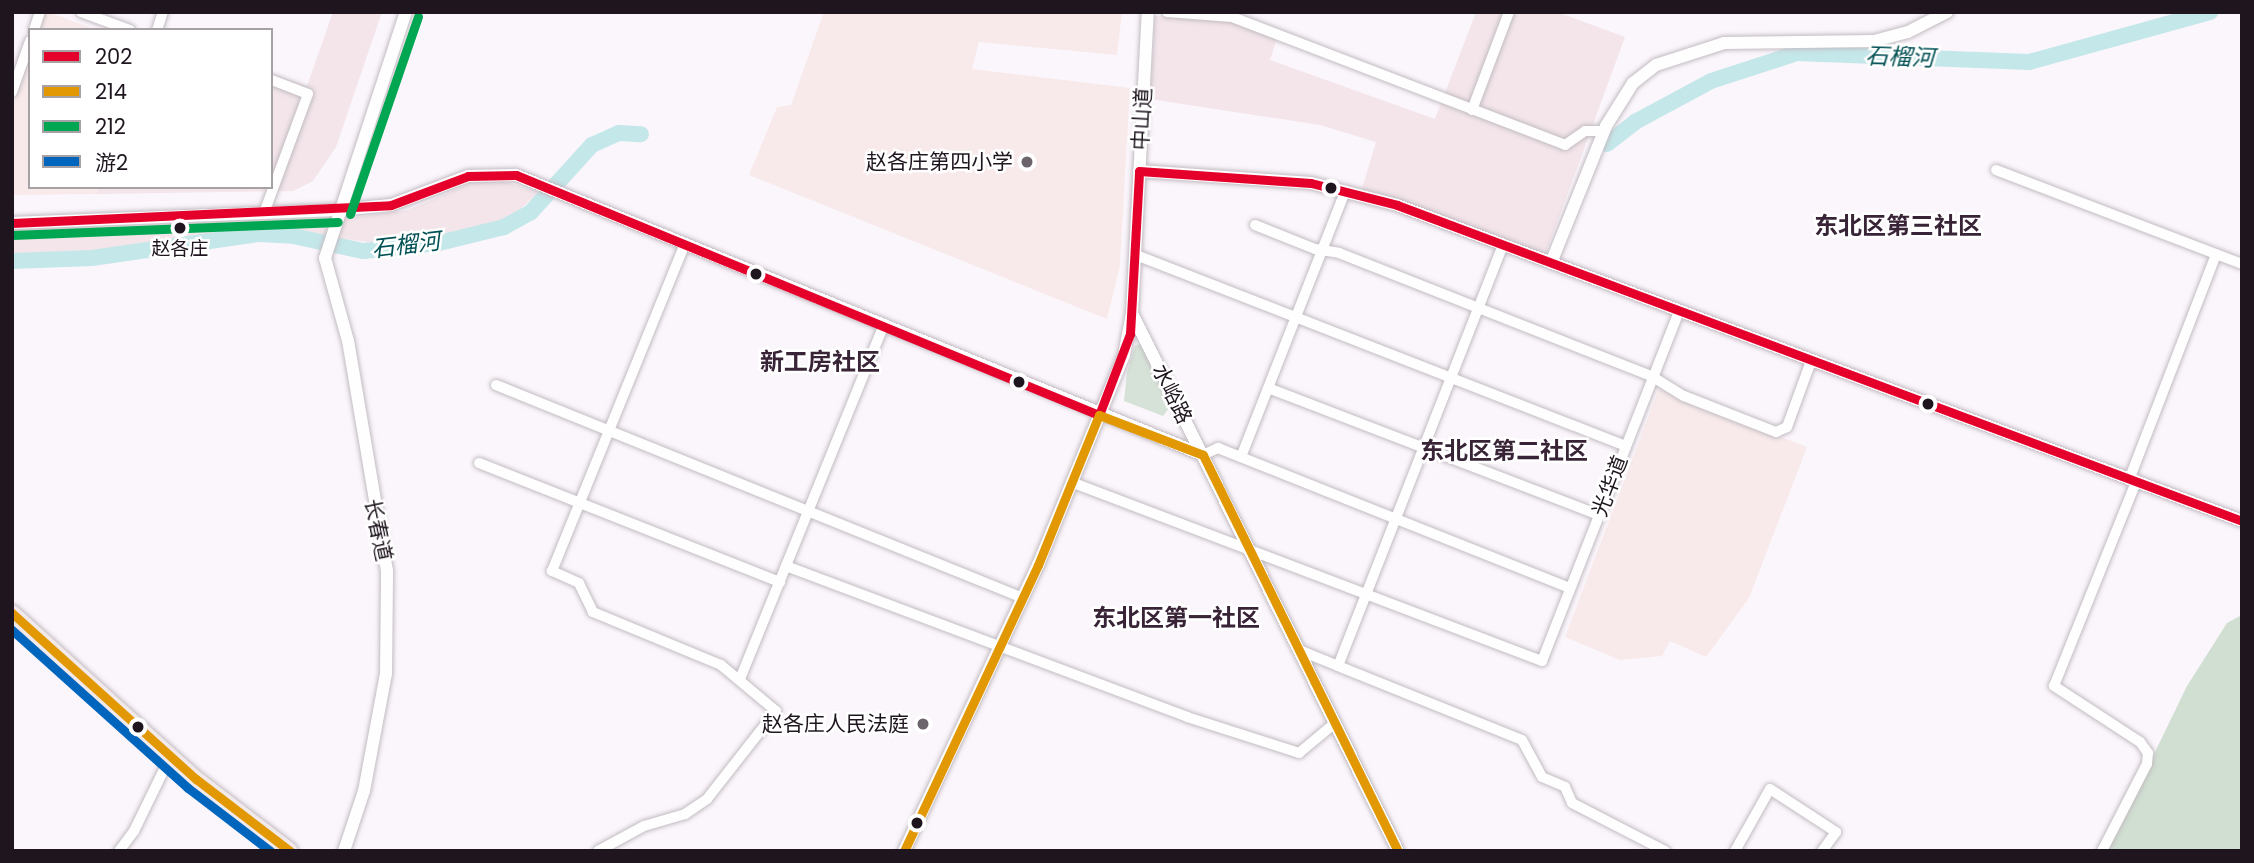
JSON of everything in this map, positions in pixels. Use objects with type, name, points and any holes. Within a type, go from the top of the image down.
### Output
[{"type":"main road","points":[[12,613],[171,755],[261,832],[290,851]]},
{"type":"street","points":[[81,12],[125,28]]},
{"type":"street","name":"长春道","points":[[344,851],[364,791],[386,674],[387,571],[369,484],[348,341],[325,258],[338,210],[406,12]]},
{"type":"street","name":"中山道","points":[[904,851],[1023,598],[1124,355],[1132,313],[1148,12]]},
{"type":"street","points":[[1167,12],[1231,17],[1564,145],[1585,131],[1604,131]]},
{"type":"street","points":[[1472,110],[1509,12]]},
{"type":"street","points":[[1551,263],[1604,131],[1633,83],[1656,65],[1724,43],[1874,41],[1908,32],[1947,12]]},
{"type":"street","points":[[12,92],[28,47]]},
{"type":"street","points":[[264,213],[309,94],[273,81]]},
{"type":"street","points":[[1996,170],[2242,264]]},
{"type":"street","points":[[1139,171],[1249,177],[1345,191],[1397,205],[2242,521]]},
{"type":"street","points":[[12,223],[338,210],[391,205],[481,174],[516,176],[1098,415],[1203,455],[1218,448],[1570,588]]},
{"type":"street","points":[[1241,457],[1345,191]]},
{"type":"street","points":[[1255,225],[1653,377],[1684,397],[1780,432],[1787,427],[1811,361]]},
{"type":"street","points":[[598,851],[644,826],[685,814],[707,800],[776,710],[721,665],[593,612],[579,583],[552,571],[685,244]]},
{"type":"street","points":[[1338,666],[1503,245]]},
{"type":"street","points":[[2102,851],[2147,764],[2148,752],[2140,742],[2054,686],[2216,254]]},
{"type":"street","points":[[1136,255],[1626,446]]},
{"type":"street","name":"光华道","points":[[1366,594],[1542,661],[1679,311]]},
{"type":"street","name":"水峪路","points":[[1132,313],[1398,851]]},
{"type":"street","points":[[740,679],[883,327]]},
{"type":"street","points":[[496,385],[1023,598]]},
{"type":"street","points":[[1268,388],[1599,515]]},
{"type":"street","points":[[480,463],[780,582]]},
{"type":"street","points":[[1071,482],[1366,594]]},
{"type":"street","points":[[786,566],[1000,648],[1298,753],[1335,723]]},
{"type":"street","points":[[1299,650],[1522,740],[1542,776],[1565,788],[1572,803],[1665,851]]},
{"type":"street","points":[[118,851],[134,831],[171,755]]},
{"type":"street","points":[[1735,851],[1770,789],[1836,832],[1822,851]]},
{"type":"shaded area","points":[[44,12],[48,12],[92,28],[39,28]]},
{"type":"shaded area","points":[[333,12],[382,12],[336,147],[313,181],[293,191],[97,194],[98,189],[273,189],[273,75],[307,86]]},
{"type":"shaded area","points":[[824,12],[1122,12],[1117,55],[979,42],[972,69],[1130,88],[1120,265],[1107,319],[749,175],[777,107],[791,105]]},
{"type":"shaded area","points":[[1476,12],[1557,12],[1625,37],[1544,258],[1361,192],[1376,142],[1320,125],[1150,99],[1155,16],[1233,20],[1277,38],[1270,60],[1435,119]]},
{"type":"shaded area","points":[[28,61],[28,189],[98,189],[97,194],[12,195],[12,108]]},
{"type":"shaded area","points":[[499,180],[539,192],[506,222],[387,244],[335,238],[344,219],[408,210],[471,183]]},
{"type":"shaded area","points":[[309,218],[326,224],[327,236],[293,228],[79,254],[12,256],[12,229]]},
{"type":"shaded area","points":[[1140,344],[1171,405],[1163,416],[1124,401],[1127,372],[1135,346]]},
{"type":"shaded area","points":[[1659,389],[1807,447],[1749,598],[1706,657],[1670,641],[1662,656],[1620,660],[1565,637]]},
{"type":"green space","points":[[2242,615],[2242,851],[2107,851],[2187,686],[2227,623]]},
{"type":"waterway","name":"石榴河","points":[[1607,144],[1635,122],[1711,81],[1797,53],[2029,62],[2210,12]]},
{"type":"waterway","name":"石榴河","points":[[12,261],[92,258],[259,234],[293,236],[363,251],[439,243],[504,227],[531,212],[592,145],[619,133],[641,134]]},
{"type":"transit line","name":"212","points":[[350,214],[418,16]]},
{"type":"transit line","name":"202","points":[[1139,171],[1311,183],[1397,205],[2242,521]]},
{"type":"transit line","name":"202","points":[[1099,415],[1130,334],[1139,171]]},
{"type":"transit line","name":"202","points":[[12,223],[391,205],[468,176],[516,175],[1099,415]]},
{"type":"transit line","name":"212","points":[[12,235],[338,222]]},
{"type":"transit line","name":"214","points":[[1099,415],[1203,455]]},
{"type":"transit line","name":"214","points":[[904,851],[1038,565],[1099,415]]},
{"type":"transit line","name":"214","points":[[1203,455],[1398,851]]},
{"type":"transit line","name":"214","points":[[12,613],[196,779],[290,851]]},
{"type":"transit line","name":"游2","points":[[12,630],[188,788],[270,851]]},
{"type":"place","name":"赵各庄第四小学","points":[[1027,162]]},
{"type":"place","name":"赵各庄","points":[[180,228]]},
{"type":"place","name":"赵各庄人民法庭","points":[[923,724]]},
{"type":"district","name":"东北区第三社区","points":[[1898,226]]},
{"type":"district","name":"新工房社区","points":[[820,362]]},
{"type":"district","name":"东北区第二社区","points":[[1504,451]]},
{"type":"district","name":"东北区第一社区","points":[[1176,618]]}]
